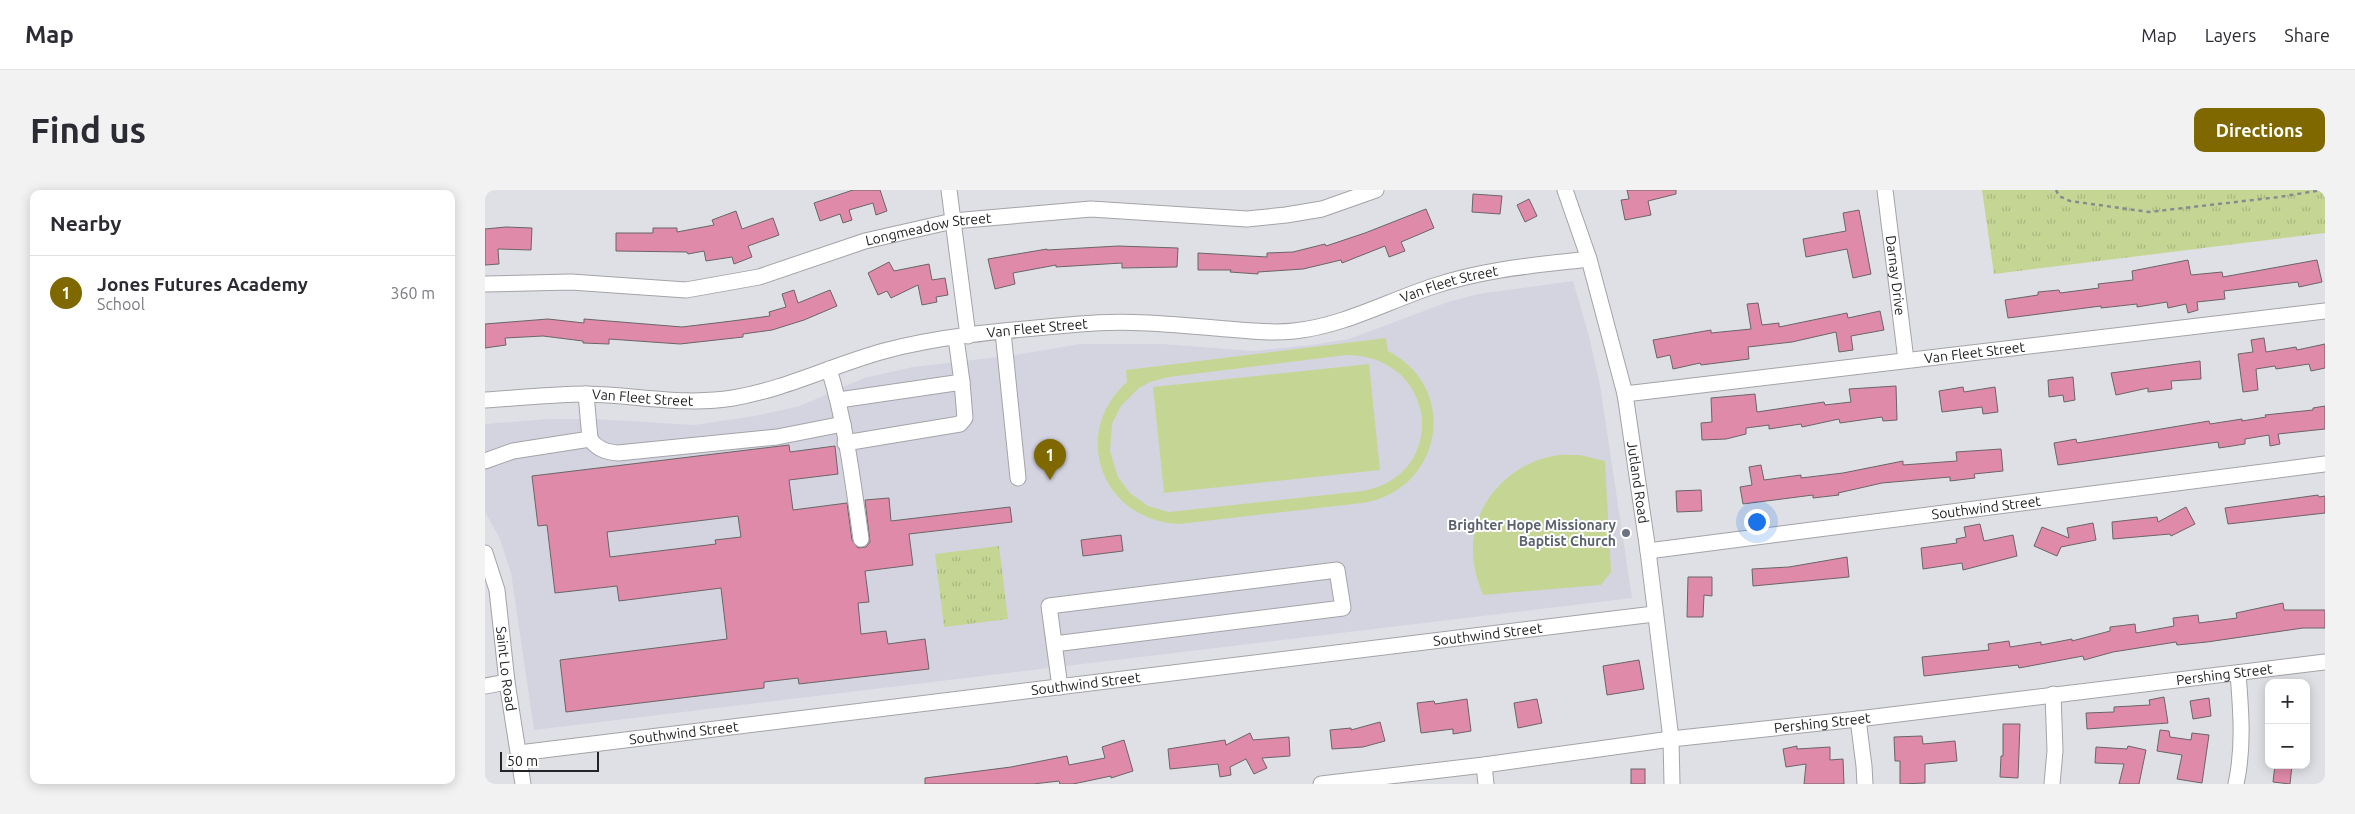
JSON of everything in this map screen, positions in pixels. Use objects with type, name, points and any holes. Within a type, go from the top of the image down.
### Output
[{"type":"street","points":[[845,443],[960,424],[965,418],[961,382],[962,337],[949,190]]},
{"type":"street","name":"Longmeadow Street","points":[[485,284],[571,282],[686,290],[759,278],[865,241],[953,221],[1091,209],[1247,219],[1322,209],[1376,190]]},
{"type":"street","name":"Jutland Road","points":[[1565,190],[1589,259],[1625,394],[1648,551],[1654,614],[1671,739],[1672,784]]},
{"type":"street","name":"Darnay Drive","points":[[1885,190],[1906,360]]},
{"type":"street","name":"Van Fleet Street","points":[[485,400],[586,394],[662,400],[699,401],[730,399],[780,387],[887,350],[962,337],[1083,324],[1131,322],[1271,332],[1295,331],[1353,317],[1432,286],[1468,276],[1505,268],[1589,259]]},
{"type":"street","name":"Van Fleet Street","points":[[1625,394],[2325,311]]},
{"type":"street","points":[[1003,332],[1018,478]]},
{"type":"street","points":[[829,369],[839,400],[845,443],[853,476],[861,538]]},
{"type":"street","points":[[839,400],[961,382]]},
{"type":"street","points":[[586,394],[590,439],[595,446],[607,452],[777,437],[843,424]]},
{"type":"street","points":[[485,461],[513,451],[590,439]]},
{"type":"street","name":"Southwind Street","points":[[1648,551],[2325,464]]},
{"type":"street","name":"Saint Lo Road","points":[[485,553],[523,784]]},
{"type":"street","points":[[1054,644],[1343,608],[1337,570],[1049,606],[1054,644],[1060,687]]},
{"type":"street","name":"Southwind Street","points":[[520,760],[1060,687],[1654,614]]},
{"type":"street","name":"Pershing Street","points":[[1321,784],[1484,765],[1671,739],[1858,719],[2325,662]]},
{"type":"street","points":[[2236,784],[2241,749],[2242,717],[2238,673]]},
{"type":"street","points":[[485,686],[507,682]]},
{"type":"street","points":[[2052,784],[2055,751],[2053,694]]},
{"type":"street","points":[[1858,719],[1865,766],[1865,784]]},
{"type":"street","points":[[1484,765],[1486,784]]},
{"type":"path","points":[[2056,190],[2059,196],[2070,201],[2149,212],[2279,197],[2322,190]]},
{"type":"shaded area","points":[[1573,281],[1589,336],[1600,385],[1632,598],[534,730],[511,573],[500,539],[485,512],[485,424],[548,419],[597,419],[694,425],[755,416],[800,406],[864,378],[913,367],[1015,355],[1080,344],[1163,344],[1254,351],[1310,345],[1349,339],[1448,302],[1478,294]]},
{"type":"green space","points":[[1982,190],[2325,190],[2325,233],[1994,274]]},
{"type":"green space","points":[[1386,338],[1388,351],[1411,368],[1426,389],[1433,412],[1432,436],[1425,459],[1410,479],[1389,495],[1362,503],[1179,524],[1153,519],[1131,508],[1114,491],[1103,471],[1098,449],[1100,426],[1109,403],[1127,382],[1126,370]],"holes":[[[1346,355],[1377,360],[1400,374],[1415,394],[1422,417],[1420,441],[1410,463],[1391,481],[1363,491],[1169,512],[1148,506],[1130,493],[1118,477],[1110,451],[1112,424],[1121,406],[1139,388],[1150,382],[1169,377]]]},
{"type":"green space","points":[[1369,364],[1380,470],[1164,493],[1153,387]]},
{"type":"green space","points":[[1580,455],[1605,461],[1611,572],[1601,585],[1483,595],[1475,571],[1473,546],[1475,530],[1487,500],[1509,476],[1537,460],[1553,456]]},
{"type":"green space","points":[[999,546],[1008,619],[944,627],[935,554]]},
{"type":"building","points":[[853,190],[880,190],[887,211],[876,215],[873,203],[849,210],[852,220],[843,223],[840,214],[820,221],[814,203]]},
{"type":"building","points":[[1627,190],[1676,190],[1676,194],[1648,201],[1651,215],[1625,220],[1621,200],[1629,199]]},
{"type":"building","points":[[1473,194],[1502,196],[1500,214],[1472,212]]},
{"type":"building","points":[[1529,199],[1537,216],[1525,222],[1517,205]]},
{"type":"building","points":[[1426,209],[1434,228],[1401,242],[1405,251],[1389,257],[1385,246],[1342,263],[1341,260],[1303,269],[1258,272],[1258,274],[1230,272],[1231,270],[1198,270],[1198,253],[1267,257],[1267,253],[1293,252],[1325,244],[1326,246]]},
{"type":"building","points":[[1859,210],[1871,274],[1853,278],[1847,249],[1806,257],[1803,239],[1846,231],[1843,213]]},
{"type":"building","points":[[736,211],[742,229],[773,218],[779,235],[748,246],[752,257],[734,264],[732,257],[706,261],[704,251],[688,254],[687,252],[616,251],[616,233],[653,233],[653,228],[677,228],[677,232],[714,225],[712,220]]},
{"type":"building","points":[[506,227],[532,228],[531,250],[498,249],[499,264],[485,265],[485,229]]},
{"type":"building","points":[[1118,246],[1178,248],[1177,267],[1122,268],[1122,263],[1056,267],[1056,265],[1013,273],[1015,284],[995,289],[988,259],[1047,249]]},
{"type":"building","points":[[2188,260],[2191,275],[2222,272],[2223,277],[2317,260],[2322,282],[2299,287],[2298,282],[2224,291],[2225,299],[2197,302],[2198,310],[2188,313],[2186,304],[2168,308],[2167,302],[2137,307],[2137,304],[2101,308],[2101,306],[2008,318],[2005,300],[2038,295],[2038,292],[2059,290],[2060,293],[2099,288],[2098,284],[2133,280],[2132,271]]},
{"type":"building","points":[[889,262],[894,271],[929,264],[932,280],[945,278],[948,295],[936,297],[937,302],[922,305],[918,285],[891,298],[887,291],[878,295],[868,273]]},
{"type":"building","points":[[794,290],[798,303],[830,290],[837,306],[804,320],[772,330],[743,334],[743,337],[680,344],[609,339],[609,344],[583,343],[583,341],[543,336],[505,338],[506,345],[485,348],[485,324],[548,319],[584,323],[584,319],[682,327],[770,316],[769,312],[786,307],[782,294]]},
{"type":"building","points":[[1758,303],[1762,325],[1779,323],[1779,327],[1847,313],[1848,318],[1880,311],[1884,330],[1851,336],[1853,350],[1839,352],[1836,332],[1792,342],[1748,347],[1749,359],[1701,365],[1700,363],[1673,369],[1670,355],[1657,358],[1653,340],[1711,330],[1711,333],[1751,329],[1747,304]]},
{"type":"building","points":[[2264,338],[2266,352],[2296,347],[2297,350],[2325,344],[2325,368],[2311,371],[2309,364],[2276,369],[2275,366],[2256,369],[2258,390],[2243,392],[2238,354],[2253,352],[2251,340]]},
{"type":"building","points":[[2200,361],[2201,379],[2171,381],[2172,389],[2148,392],[2148,388],[2116,395],[2111,373]]},
{"type":"building","points":[[2073,377],[2075,400],[2064,402],[2063,395],[2049,397],[2048,380]]},
{"type":"building","points":[[1896,386],[1897,420],[1883,421],[1882,417],[1840,423],[1839,419],[1802,427],[1801,424],[1769,429],[1769,425],[1746,428],[1746,434],[1726,439],[1702,440],[1701,423],[1712,422],[1711,398],[1755,394],[1757,412],[1824,402],[1825,405],[1851,402],[1849,389]]},
{"type":"building","points":[[1963,387],[1964,392],[1995,387],[1998,412],[1983,414],[1982,407],[1942,412],[1939,391]]},
{"type":"building","points":[[2325,406],[2325,429],[2278,434],[2280,444],[2270,446],[2269,435],[2245,439],[2245,444],[2219,448],[2218,442],[2058,465],[2054,443],[2076,439],[2077,443],[2209,421],[2210,424],[2242,419],[2242,421],[2266,417],[2265,415],[2313,410],[2313,408]]},
{"type":"building","points":[[789,445],[790,452],[835,446],[838,474],[789,480],[793,510],[847,503],[852,540],[858,548],[866,547],[870,542],[865,500],[889,498],[891,521],[1010,507],[1012,522],[909,534],[913,565],[865,571],[869,602],[858,603],[861,634],[886,631],[888,644],[925,639],[929,669],[799,684],[798,678],[764,682],[764,688],[566,712],[560,660],[727,639],[721,588],[619,601],[617,586],[555,593],[547,525],[538,526],[532,476]],"holes":[[[738,516],[741,537],[715,540],[716,544],[610,557],[607,532]]]},
{"type":"building","points":[[2001,449],[2003,471],[1974,474],[1975,478],[1950,481],[1950,477],[1882,483],[1838,493],[1839,495],[1813,498],[1813,495],[1743,504],[1740,487],[1752,485],[1749,467],[1761,465],[1764,480],[1801,475],[1801,478],[1843,473],[1903,461],[1903,465],[1957,461],[1956,452]]},
{"type":"building","points":[[1701,490],[1702,511],[1677,512],[1676,491]]},
{"type":"building","points":[[2318,495],[2319,497],[2325,496],[2325,513],[2228,524],[2225,508]]},
{"type":"building","points":[[2186,507],[2195,524],[2171,536],[2170,534],[2113,539],[2112,522],[2157,517],[2158,522]]},
{"type":"building","points":[[2093,523],[2096,540],[2061,547],[2057,556],[2034,546],[2042,527],[2069,538],[2067,528]]},
{"type":"building","points":[[1980,524],[1984,541],[2013,535],[2017,556],[1963,570],[1962,563],[1923,569],[1921,548],[1957,543],[1956,539],[1966,537],[1964,527]]},
{"type":"building","points":[[1121,535],[1123,551],[1083,556],[1081,540]]},
{"type":"building","points":[[1847,557],[1849,577],[1753,586],[1752,569],[1789,567]]},
{"type":"building","points":[[1688,577],[1712,577],[1712,596],[1704,595],[1703,617],[1687,617]]},
{"type":"building","points":[[2283,603],[2284,610],[2325,610],[2325,628],[2303,628],[2177,645],[2176,642],[2113,652],[2084,660],[2083,656],[2019,668],[2018,665],[1924,676],[1922,657],[1989,650],[1988,644],[2009,641],[2010,647],[2041,642],[2041,645],[2072,639],[2072,641],[2110,631],[2110,627],[2135,624],[2136,633],[2174,626],[2173,618],[2198,615],[2199,623],[2237,618],[2236,613]]},
{"type":"building","points":[[1639,660],[1644,689],[1607,695],[1603,666]]},
{"type":"building","points":[[2164,697],[2168,723],[2087,729],[2086,713],[2114,712],[2114,707],[2150,705],[2149,700]]},
{"type":"building","points":[[2209,698],[2211,716],[2193,719],[2190,701]]},
{"type":"building","points":[[1467,699],[1471,731],[1453,734],[1453,729],[1421,733],[1417,703],[1434,701],[1435,704]]},
{"type":"building","points":[[1537,699],[1542,723],[1518,728],[1514,703]]},
{"type":"building","points":[[1380,722],[1385,741],[1363,747],[1332,749],[1330,730],[1351,728],[1351,730]]},
{"type":"building","points":[[2003,724],[2020,724],[2018,778],[2000,777],[2001,756],[2003,756]]},
{"type":"building","points":[[2160,730],[2169,731],[2170,737],[2191,740],[2192,733],[2209,735],[2202,783],[2177,779],[2182,755],[2157,751]]},
{"type":"building","points":[[1250,733],[1253,740],[1289,737],[1290,756],[1262,758],[1267,768],[1254,774],[1246,759],[1230,767],[1231,775],[1220,777],[1218,764],[1170,769],[1168,749],[1225,740],[1226,745]]},
{"type":"building","points":[[1922,736],[1923,744],[1955,741],[1957,761],[1925,764],[1925,783],[1900,784],[1900,761],[1895,761],[1894,737]]},
{"type":"building","points":[[1124,740],[1133,771],[1111,778],[1111,776],[1073,784],[1060,784],[1059,781],[1033,784],[925,784],[925,778],[1011,767],[1067,756],[1069,765],[1105,758],[1102,747]]},
{"type":"building","points":[[1797,746],[1797,749],[1830,747],[1830,760],[1843,759],[1844,784],[1804,784],[1806,764],[1786,767],[1783,749]]},
{"type":"building","points":[[2128,746],[2146,750],[2139,784],[2119,784],[2124,764],[2095,763],[2096,747],[2127,749]]},
{"type":"building","points":[[1631,769],[1645,769],[1645,784],[1631,784]]},
{"type":"building","points":[[2275,769],[2292,769],[2290,784],[2273,782]]},
{"type":"place","name":"Jones Futures Academy","points":[[1050,480]]},
{"type":"place","name":"Brighter Hope Missionary Baptist Church","points":[[1626,533]]}]
